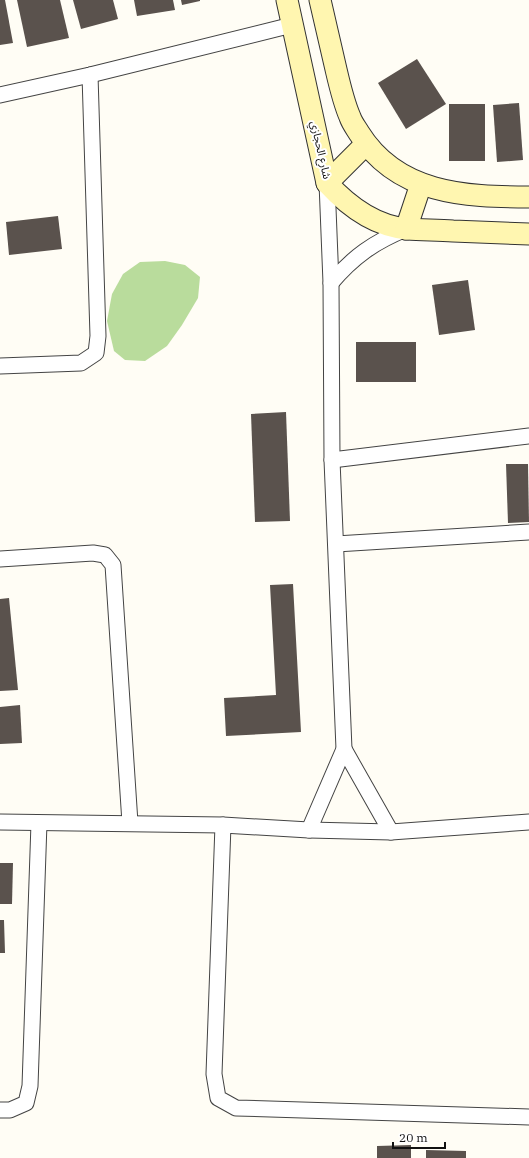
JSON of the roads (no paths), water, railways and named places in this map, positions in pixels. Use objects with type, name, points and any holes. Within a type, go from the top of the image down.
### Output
[{"type":"main road","name":"شارع الحجازي","points":[[287,0],[327,183],[350,205],[363,214],[378,221],[406,229],[529,234]]},
{"type":"main road","points":[[320,0],[341,89],[350,118],[366,144],[378,157],[391,168],[406,177],[421,184],[444,191],[472,196],[529,197]]},
{"type":"main road","points":[[327,183],[366,144]]},
{"type":"main road","points":[[406,229],[421,184]]},
{"type":"street","points":[[0,95],[90,75],[292,25]]},
{"type":"street","points":[[0,366],[81,362],[96,353],[98,336],[90,75]]},
{"type":"street","points":[[309,830],[344,749],[332,460],[331,283],[327,183]]},
{"type":"street","points":[[331,283],[358,255],[374,244],[406,229]]},
{"type":"street","points":[[332,460],[529,436]]},
{"type":"street","points":[[336,544],[529,532]]},
{"type":"street","points":[[0,559],[93,553],[105,555],[113,565],[130,823]]},
{"type":"street","points":[[344,749],[391,832]]},
{"type":"street","points":[[0,822],[223,825],[309,830],[391,832],[529,822]]},
{"type":"street","points":[[0,1110],[10,1110],[26,1103],[30,1086],[39,823]]},
{"type":"street","points":[[223,825],[214,1074],[218,1098],[236,1108],[529,1117]]}]
